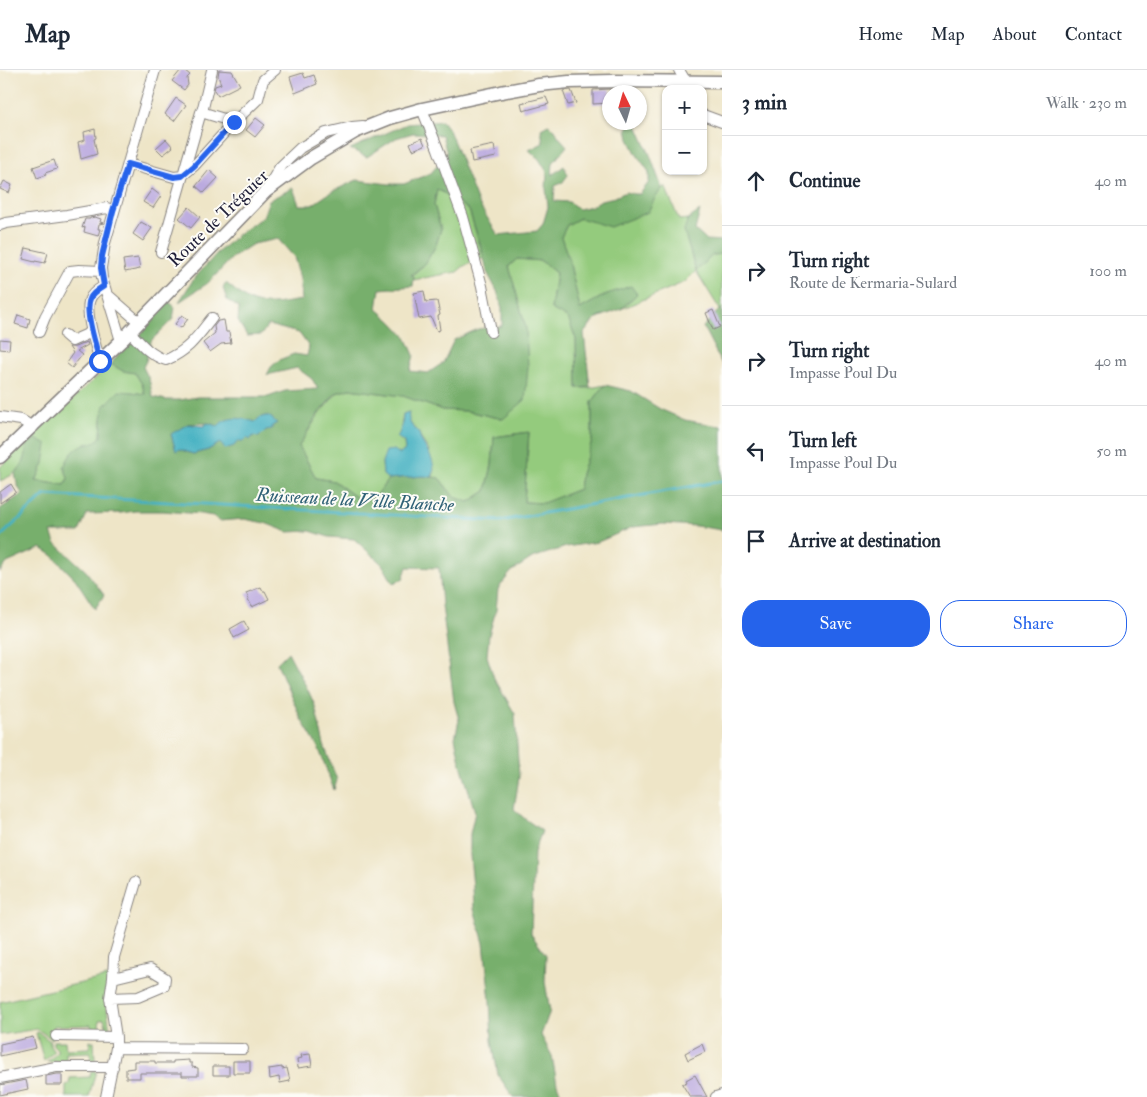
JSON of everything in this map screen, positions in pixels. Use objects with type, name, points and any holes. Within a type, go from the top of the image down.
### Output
[{"type":"main road","name":"Route de Tréguier","points":[[0,457],[139,322],[265,192],[311,158],[342,140],[390,118],[501,92],[549,84],[613,81],[690,85],[722,82]]},
{"type":"street","points":[[155,70],[113,211],[102,256],[101,271],[106,290],[125,336],[144,347],[156,357],[166,360],[179,354],[192,343],[212,318]]},
{"type":"street","points":[[161,252],[202,112],[212,70]]},
{"type":"street","points":[[128,164],[174,177],[182,176],[194,166],[258,99],[263,80],[275,70]]},
{"type":"street","points":[[679,70],[690,85]]},
{"type":"street","points":[[422,110],[462,217],[482,286],[491,332]]},
{"type":"street","points":[[202,112],[234,122]]},
{"type":"street","points":[[707,116],[722,122]]},
{"type":"street","points":[[0,225],[107,208],[113,211]]},
{"type":"street","points":[[38,332],[70,271],[101,271]]},
{"type":"street","points":[[106,290],[139,322]]},
{"type":"street","points":[[100,361],[88,309],[89,300],[94,294],[106,290]]},
{"type":"street","points":[[65,335],[72,341],[92,332]]},
{"type":"street","points":[[0,417],[21,420],[32,427]]},
{"type":"street","points":[[106,1097],[116,1048],[110,998],[114,957],[136,882]]},
{"type":"street","points":[[110,998],[138,997],[164,986],[166,978],[150,969],[113,978]]},
{"type":"street","points":[[56,1036],[116,1036]]},
{"type":"street","points":[[116,1048],[242,1049]]},
{"type":"street","points":[[0,1078],[56,1067],[113,1067]]},
{"type":"street","points":[[716,1097],[722,1095]]},
{"type":"green space","points":[[442,121],[449,130],[478,203],[498,235],[537,231],[543,224],[548,207],[547,172],[539,159],[529,150],[543,143],[541,129],[548,125],[555,129],[558,136],[567,146],[553,163],[552,175],[564,166],[568,175],[562,183],[555,186],[554,201],[569,202],[579,209],[592,206],[601,200],[626,192],[640,194],[649,182],[649,172],[637,155],[629,139],[627,130],[639,130],[662,188],[648,212],[610,227],[580,218],[567,225],[561,237],[569,260],[580,309],[607,294],[631,286],[637,294],[621,309],[595,319],[584,333],[590,387],[577,388],[576,339],[568,318],[551,309],[556,273],[541,261],[517,259],[509,266],[526,329],[528,367],[525,400],[503,419],[467,411],[442,410],[403,396],[349,389],[336,393],[318,414],[299,446],[316,478],[334,481],[360,500],[375,498],[388,479],[423,476],[439,478],[454,497],[469,502],[486,491],[492,465],[494,437],[529,432],[524,502],[543,503],[579,489],[581,474],[592,441],[592,402],[605,385],[631,391],[660,409],[685,420],[722,426],[722,530],[663,524],[633,527],[598,542],[566,547],[532,558],[511,572],[498,589],[487,656],[494,678],[515,714],[519,777],[514,809],[542,831],[534,852],[531,934],[546,955],[545,982],[550,1011],[541,1035],[552,1056],[557,1084],[562,1097],[513,1097],[498,1075],[492,1041],[484,943],[474,909],[470,834],[475,812],[455,738],[459,720],[454,702],[439,568],[407,567],[403,579],[393,583],[382,564],[354,539],[329,537],[310,531],[288,532],[265,523],[244,519],[219,521],[213,516],[201,514],[135,511],[87,514],[79,532],[51,532],[55,543],[86,571],[104,595],[95,609],[76,580],[52,555],[41,548],[7,563],[0,572],[0,509],[22,494],[15,474],[24,460],[26,444],[36,439],[47,445],[44,463],[36,481],[65,485],[68,478],[64,467],[71,454],[79,447],[94,442],[101,437],[104,406],[119,391],[145,394],[142,384],[135,373],[123,371],[111,364],[123,348],[141,334],[169,302],[175,307],[173,319],[151,341],[143,367],[149,379],[153,397],[166,400],[180,400],[197,397],[268,397],[285,391],[318,389],[312,379],[297,368],[267,375],[271,367],[279,360],[294,354],[307,356],[309,347],[299,333],[268,325],[261,335],[247,336],[238,321],[239,308],[227,300],[223,288],[226,283],[239,294],[253,302],[264,304],[302,300],[300,279],[294,257],[278,239],[253,244],[233,257],[208,283],[179,302],[193,280],[218,252],[241,232],[263,217],[269,200],[293,188],[299,205],[312,205],[331,192],[357,180],[404,184],[431,173],[447,154],[442,135],[413,133],[396,138],[367,157],[350,149],[407,124]],"holes":[[[437,189],[469,210],[487,272],[497,291],[502,308],[502,326],[478,329],[454,340],[443,363],[428,373],[410,371],[414,355],[406,337],[377,309],[380,289],[413,286],[414,277],[411,275],[425,264],[436,245],[441,229],[434,205]],[[269,416],[277,423],[259,437],[253,436],[238,441],[220,443],[208,450],[193,454],[179,449],[176,450],[171,435],[188,424],[208,423],[218,426],[248,420],[256,422],[259,418]]]},
{"type":"green space","points":[[665,186],[679,220],[688,219],[684,231],[696,271],[685,282],[621,309],[637,294],[607,294],[580,309],[569,260],[561,237],[567,225],[580,218],[647,212],[657,194]]},
{"type":"green space","points":[[437,189],[469,210],[484,258],[464,266],[457,272],[413,280],[411,276],[425,264],[436,245],[441,229],[434,205]]},
{"type":"green space","points":[[700,211],[695,230],[706,240],[722,241],[722,254],[713,255],[696,271],[684,231],[688,219]]},
{"type":"green space","points":[[722,254],[722,313],[696,271],[713,255]]},
{"type":"green space","points":[[517,259],[541,261],[556,273],[551,309],[568,317],[576,339],[577,388],[605,385],[592,402],[592,441],[581,474],[579,489],[544,503],[524,502],[529,432],[494,437],[492,465],[486,491],[469,502],[454,497],[439,478],[432,477],[434,473],[428,449],[418,431],[408,419],[408,412],[403,414],[400,433],[405,450],[382,462],[383,475],[388,479],[375,498],[360,500],[334,481],[316,478],[299,446],[319,414],[337,393],[349,389],[403,396],[442,410],[467,411],[503,419],[526,329],[509,266]]},
{"type":"green space","points":[[720,309],[722,313],[722,364],[703,327]]},
{"type":"green space","points":[[111,364],[123,371],[135,373],[142,384],[145,395],[132,392],[102,419],[101,437],[95,443],[81,446],[65,485],[36,481],[44,463],[27,455],[17,471],[0,481],[0,467]]},
{"type":"green space","points":[[288,652],[315,706],[324,745],[337,780],[334,790],[319,749],[301,719],[277,663]]},
{"type":"green space","points":[[107,977],[106,1001],[110,1032],[108,1032],[104,1019],[99,1020],[100,1032],[92,1032],[91,1025],[54,1026],[52,1039],[37,1029],[0,1035],[0,1002]]},
{"type":"green space","points":[[38,1032],[50,1041],[50,1046],[54,1052],[44,1061],[36,1033]]},
{"type":"green space","points":[[53,1041],[65,1041],[66,1049],[90,1048],[90,1041],[94,1041],[95,1060],[91,1061],[90,1052],[66,1053],[66,1061],[47,1062],[57,1053]]},
{"type":"green space","points":[[91,1071],[96,1071],[89,1097],[66,1097],[66,1085],[69,1084],[70,1078],[90,1077]]},
{"type":"water","points":[[409,412],[410,422],[420,435],[433,462],[432,477],[388,479],[383,475],[382,462],[386,451],[394,450],[400,454],[405,450],[404,442],[397,437],[402,426],[403,414]]},
{"type":"water","points":[[265,416],[269,416],[277,423],[272,426],[272,429],[266,430],[259,437],[253,436],[250,440],[247,438],[244,441],[238,441],[234,446],[225,449],[220,443],[208,450],[193,454],[179,449],[176,451],[171,434],[188,424],[203,426],[208,423],[218,426],[230,419],[255,422]]},
{"type":"building","points":[[181,70],[190,75],[187,78],[188,85],[184,90],[172,81]]},
{"type":"building","points":[[219,70],[232,71],[240,85],[218,96],[214,90],[215,86],[221,84],[218,76]]},
{"type":"building","points":[[303,73],[305,78],[314,75],[317,84],[295,93],[290,77]]},
{"type":"building","points":[[602,89],[602,103],[593,104],[593,90]]},
{"type":"building","points":[[571,90],[576,103],[568,105],[563,91]]},
{"type":"building","points":[[546,97],[549,104],[523,111],[521,103]]},
{"type":"building","points":[[176,98],[186,105],[174,121],[165,114]]},
{"type":"building","points":[[256,118],[265,125],[255,137],[246,130]]},
{"type":"building","points":[[95,129],[96,138],[94,139],[97,154],[81,159],[78,142],[85,140],[84,132]]},
{"type":"building","points":[[422,138],[425,145],[413,150],[410,143]]},
{"type":"building","points":[[166,139],[173,147],[163,155],[156,148]]},
{"type":"building","points":[[494,145],[496,157],[472,162],[470,150]]},
{"type":"building","points":[[54,160],[57,169],[37,178],[33,167]]},
{"type":"building","points":[[209,170],[218,178],[204,193],[196,186]]},
{"type":"building","points":[[4,181],[12,185],[9,193],[0,189]]},
{"type":"building","points":[[152,189],[161,196],[153,208],[143,202]]},
{"type":"building","points":[[189,207],[200,217],[191,228],[179,218]]},
{"type":"building","points":[[95,217],[101,219],[100,222],[104,223],[99,224],[98,236],[84,232],[85,227],[82,228],[85,219]]},
{"type":"building","points":[[141,222],[152,228],[143,241],[133,234]]},
{"type":"building","points":[[26,248],[48,253],[45,263],[23,259]]},
{"type":"building","points":[[138,258],[140,269],[125,272],[123,260]]},
{"type":"building","points":[[424,291],[426,302],[437,301],[440,315],[438,316],[440,330],[437,331],[431,317],[419,319],[414,293]]},
{"type":"building","points":[[713,310],[720,327],[713,330],[706,313]]},
{"type":"building","points":[[18,315],[30,319],[28,328],[15,324]]},
{"type":"building","points":[[182,315],[188,319],[181,328],[175,324]]},
{"type":"building","points":[[224,320],[226,332],[229,332],[231,343],[221,344],[210,352],[203,343],[215,333],[214,326],[218,321]]},
{"type":"building","points":[[0,339],[10,340],[9,350],[0,349]]},
{"type":"building","points":[[87,342],[88,345],[77,351],[82,355],[72,368],[66,363],[73,353],[69,347],[75,347]]},
{"type":"building","points":[[11,484],[16,492],[0,503],[0,492]]},
{"type":"building","points":[[261,587],[269,599],[252,607],[246,593]]},
{"type":"building","points":[[244,621],[249,630],[234,638],[230,629]]},
{"type":"building","points":[[33,1037],[36,1048],[0,1056],[0,1044]]},
{"type":"building","points":[[702,1044],[705,1052],[688,1060],[685,1053]]},
{"type":"building","points":[[310,1054],[312,1066],[298,1068],[297,1059],[302,1058],[301,1055]]},
{"type":"building","points":[[189,1060],[189,1063],[192,1063],[192,1067],[198,1068],[198,1076],[182,1076],[182,1073],[140,1073],[140,1078],[126,1078],[126,1069],[134,1068],[134,1061],[173,1063],[173,1061]]},
{"type":"building","points":[[233,1061],[250,1061],[250,1073],[233,1073]]},
{"type":"building","points":[[213,1066],[229,1066],[229,1075],[213,1075]]},
{"type":"building","points":[[282,1067],[282,1069],[287,1068],[290,1081],[280,1083],[279,1077],[270,1079],[269,1069]]},
{"type":"building","points":[[62,1074],[62,1085],[46,1085],[46,1076]]},
{"type":"building","points":[[695,1075],[707,1097],[690,1097],[682,1084]]},
{"type":"building","points":[[26,1080],[28,1089],[0,1095],[0,1085]]},
{"type":"waterway","name":"Ruisseau de la Ville Blanche","points":[[0,537],[45,495],[500,521],[722,481]]},
{"type":"route","points":[[100,361],[89,319],[89,300],[104,286],[101,268],[102,256],[113,211],[128,164],[174,177],[182,176],[194,166],[234,122]]}]
